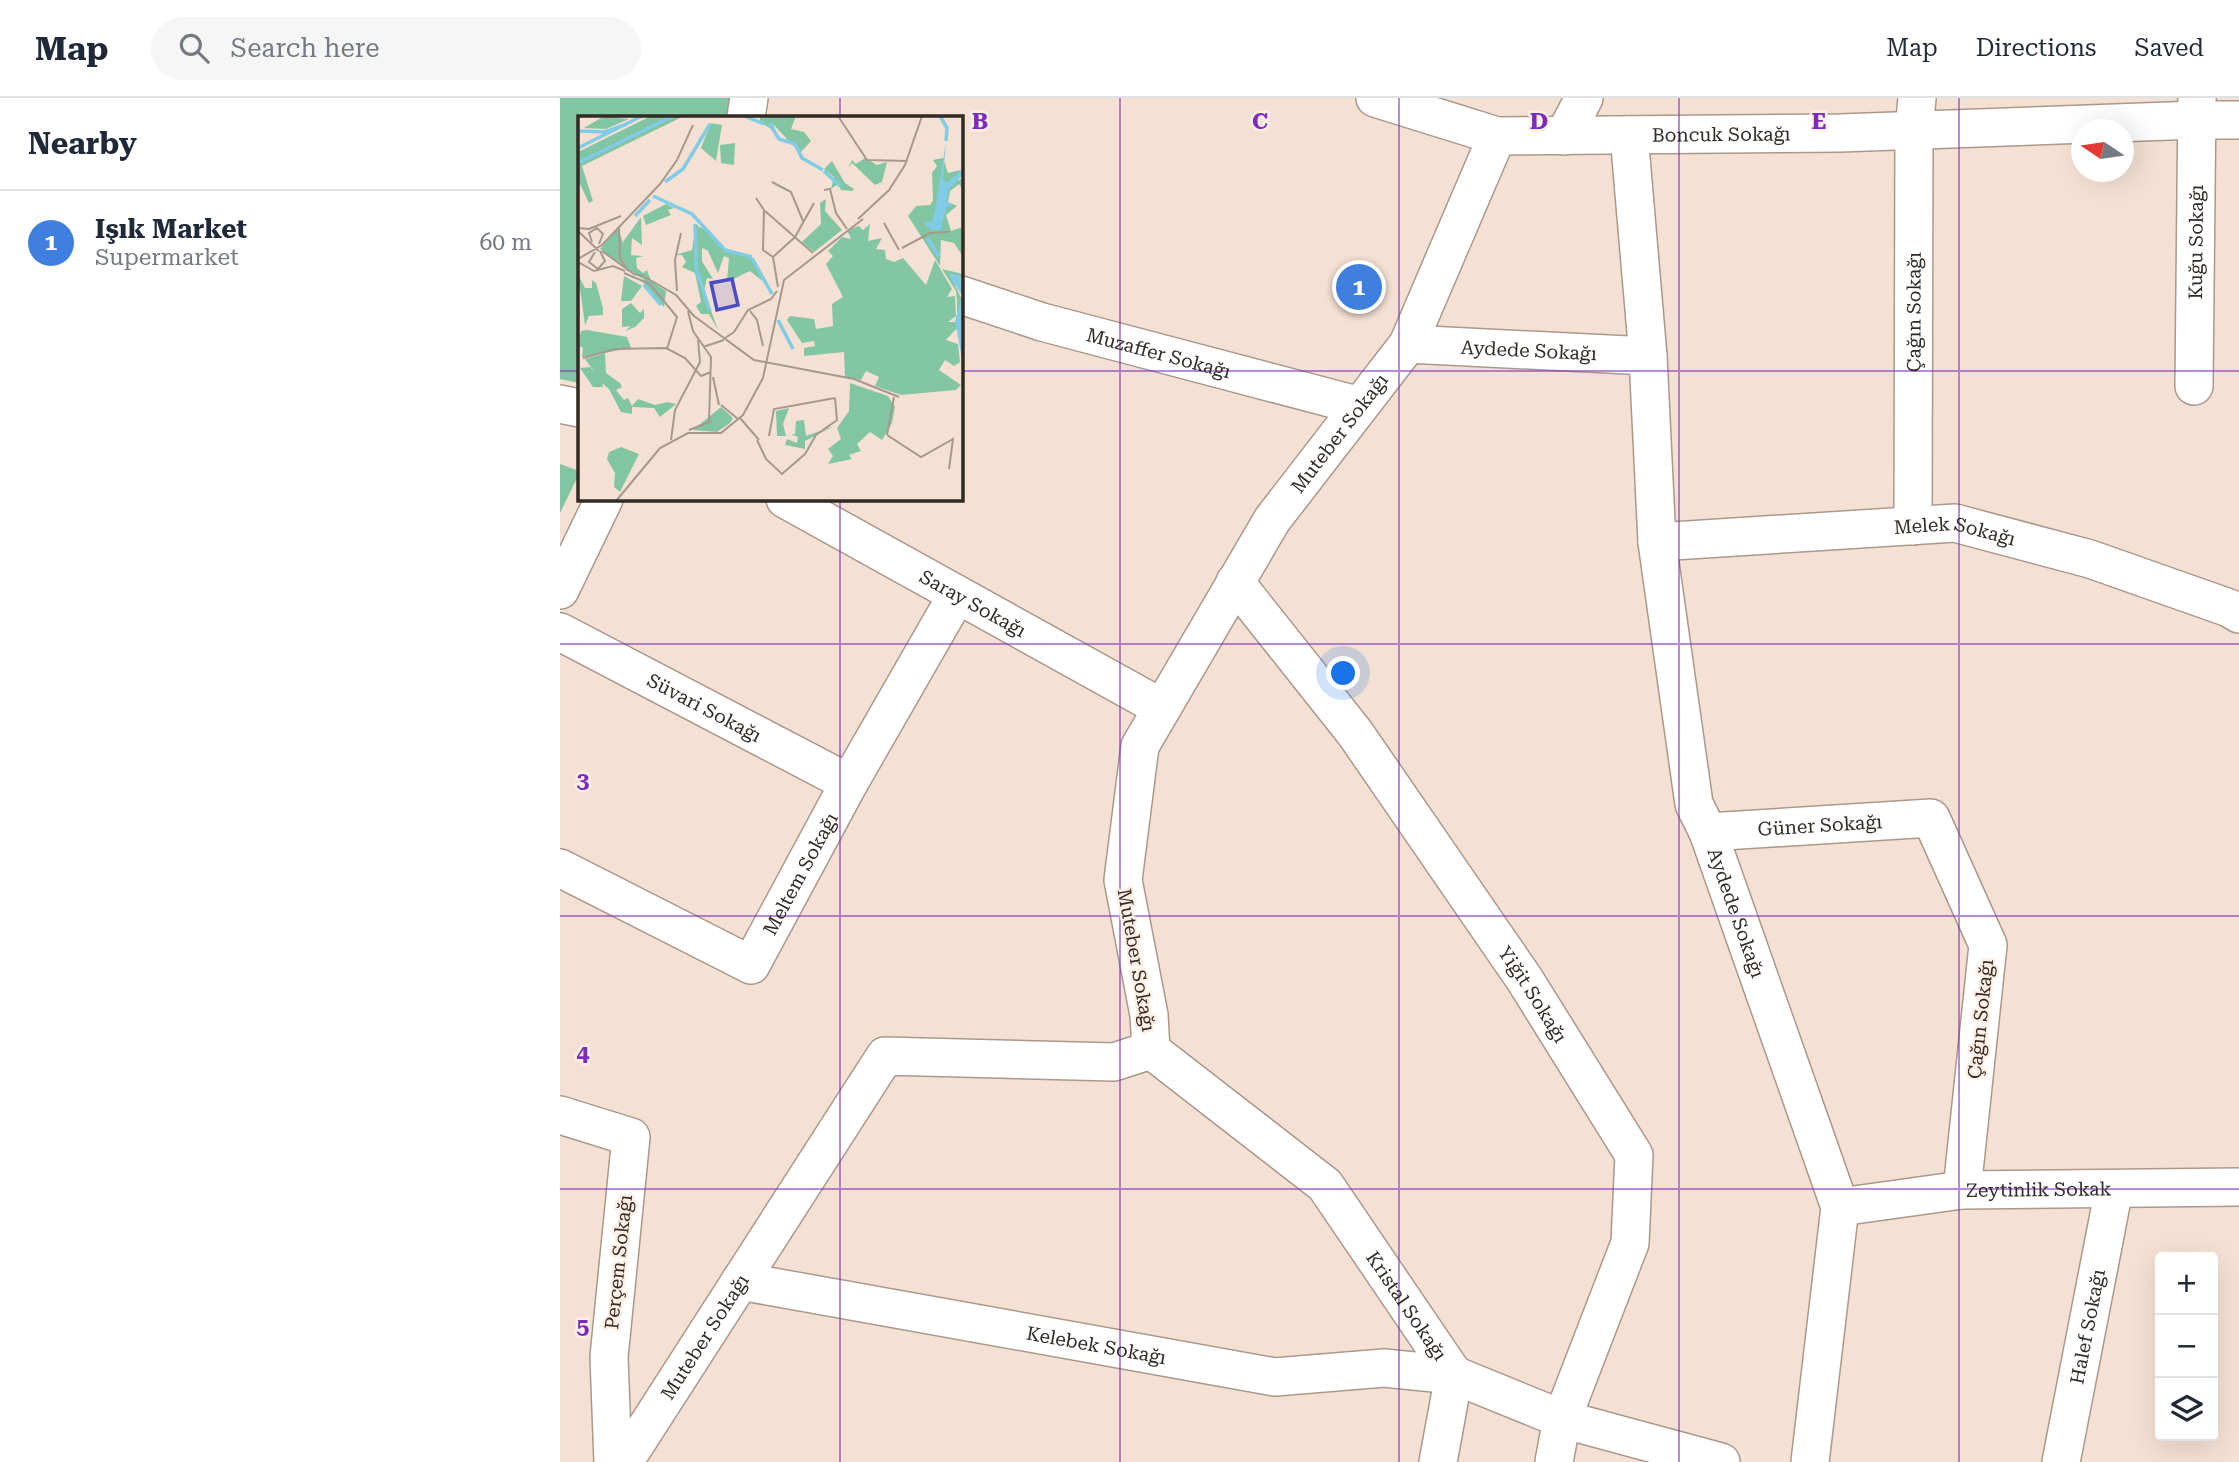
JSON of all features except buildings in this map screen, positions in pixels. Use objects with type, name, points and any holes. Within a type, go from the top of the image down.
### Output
[{"type":"street","points":[[746,116],[749,98]]},
{"type":"street","name":"Boncuk Sokağı","points":[[1375,98],[1420,106],[1497,136],[1629,135],[1915,114],[2197,109],[2239,120]]},
{"type":"street","points":[[1564,136],[1584,98]]},
{"type":"street","name":"Kuğu Sokağı","points":[[2194,386],[2197,109]]},
{"type":"street","name":"Çağın Sokağı","points":[[1913,526],[1915,114]]},
{"type":"street","name":"Aydede Sokağı","points":[[1629,135],[1648,356],[1657,542],[1694,804],[1708,832],[1840,1207],[1810,1462]]},
{"type":"street","name":"Muteber Sokağı","points":[[624,1462],[885,1056],[1114,1062],[1151,1050],[1149,1015],[1123,880],[1140,746],[1272,520],[1408,344],[1497,136]]},
{"type":"street","name":"Muzaffer Sokağı","points":[[962,295],[1042,322],[1360,405]]},
{"type":"street","name":"Aydede Sokağı","points":[[1408,344],[1648,356]]},
{"type":"street","points":[[560,404],[578,408]]},
{"type":"street","points":[[560,590],[604,500]]},
{"type":"street","name":"Saray Sokağı","points":[[787,500],[1162,708]]},
{"type":"street","name":"Melek Sokağı","points":[[1657,542],[1955,523],[2090,559],[2229,608],[2239,614]]},
{"type":"street","name":"Yiğit Sokağı","points":[[1235,582],[1355,733],[1525,980],[1634,1155],[1630,1243],[1562,1419],[1555,1462]]},
{"type":"street","name":"Meltem Sokağı","points":[[560,868],[751,965],[849,783],[957,595]]},
{"type":"street","name":"Süvari Sokağı","points":[[560,632],[849,783]]},
{"type":"street","name":"Çağın Sokağı","points":[[1931,818],[1988,945],[1962,1190]]},
{"type":"street","name":"Güner Sokağı","points":[[1708,832],[1931,818]]},
{"type":"street","name":"Kristal Sokağı","points":[[1151,1050],[1325,1185],[1454,1375],[1562,1419],[1721,1462]]},
{"type":"street","name":"Perçem Sokağı","points":[[560,1115],[631,1137],[608,1357],[613,1462]]},
{"type":"street","name":"Zeytinlik Sokak","points":[[1840,1207],[1962,1190],[2239,1188]]},
{"type":"street","name":"Halef Sokağı","points":[[2061,1462],[2114,1189]]},
{"type":"street","name":"Kelebek Sokağı","points":[[740,1281],[1275,1377],[1384,1368],[1454,1375]]},
{"type":"street","points":[[1438,1462],[1454,1375]]},
{"type":"green space","points":[[560,98],[733,98],[731,116],[578,116],[578,383],[560,379]]},
{"type":"green space","points":[[560,98],[688,98],[687,116],[578,116],[578,250],[560,244]]},
{"type":"green space","points":[[560,464],[578,471],[578,476],[560,513]]},
{"type":"place","name":"Işık Market","points":[[1359,287]]}]
